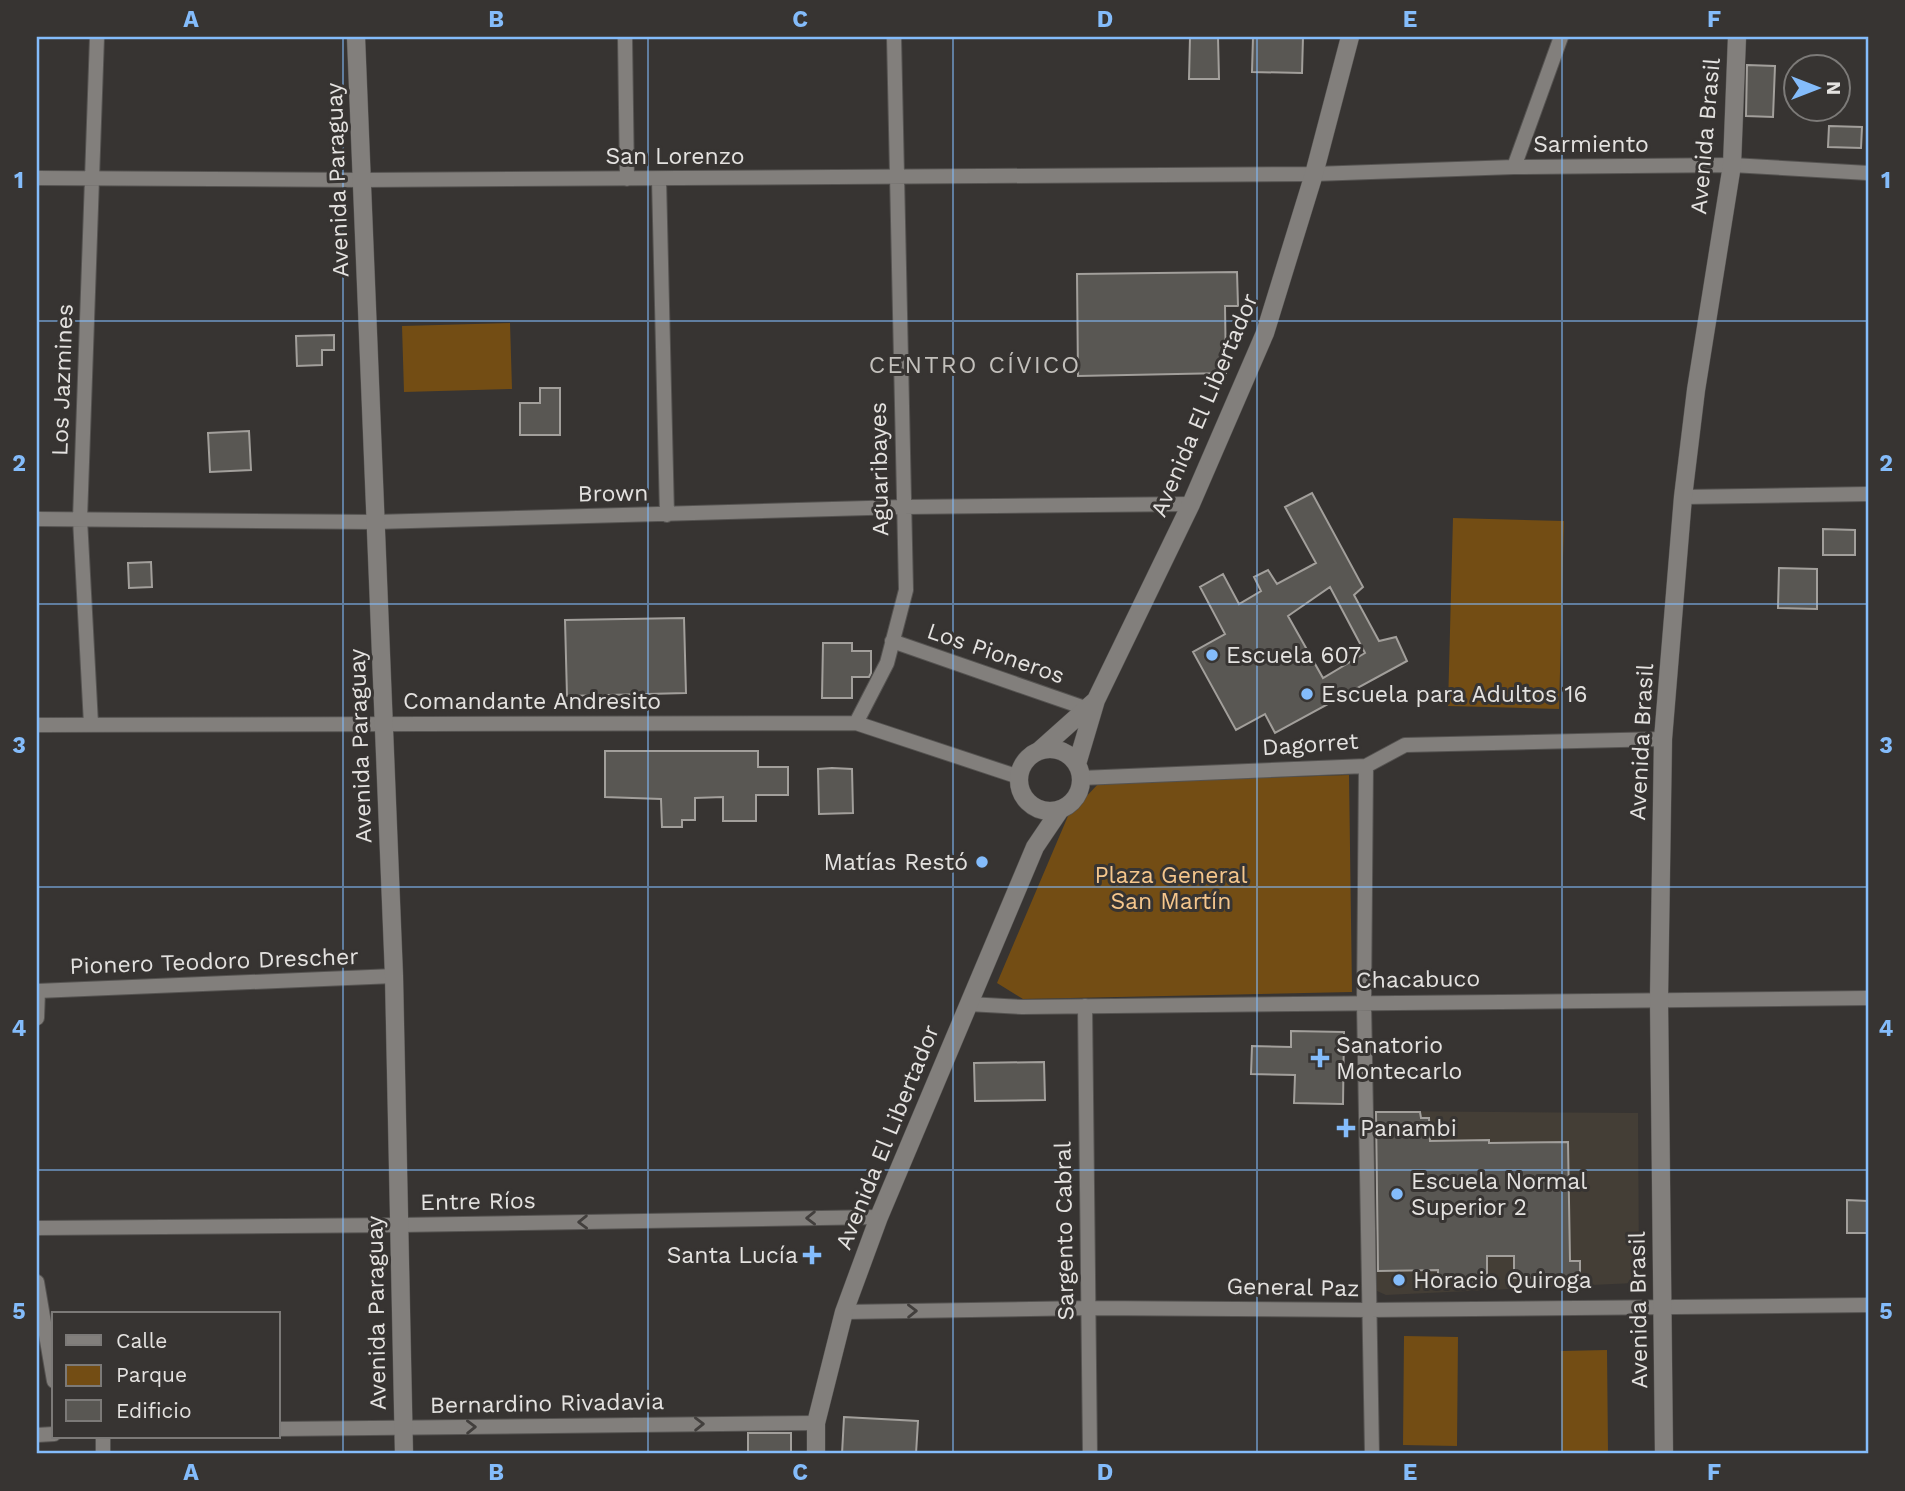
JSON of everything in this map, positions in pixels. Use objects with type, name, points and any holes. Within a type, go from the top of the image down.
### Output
[{"type":"main road","name":"Avenida Paraguay","points":[[356,37],[394,976],[404,1454]]},
{"type":"main road","name":"Avenida El Libertador","points":[[1079,771],[1091,704],[1191,504],[1265,333],[1314,174],[1350,37]]},
{"type":"main road","name":"Avenida Brasil","points":[[1664,1454],[1660,999],[1663,739],[1683,497],[1698,377],[1731,166],[1737,37]]},
{"type":"main road","name":"Avenida El Libertador","points":[[1040,750],[1091,704]]},
{"type":"main road","points":[[1054,749],[1067,754],[1079,771],[1079,791],[1071,803],[1060,810],[1045,812],[1032,807],[1023,797],[1020,769],[1028,758],[1040,750],[1054,749]]},
{"type":"main road","name":"Avenida El Libertador","points":[[1032,807],[1035,847]]},
{"type":"main road","name":"Avenida El Libertador","points":[[816,1454],[816,1423],[844,1312],[879,1217],[1035,847],[1060,810]]},
{"type":"street","name":"Los Jazmines","points":[[91,724],[80,519],[97,37]]},
{"type":"street","points":[[625,37],[627,179]]},
{"type":"street","name":"Aguaribayes","points":[[856,723],[887,663],[906,590],[902,507],[894,37]]},
{"type":"street","points":[[1514,167],[1561,37]]},
{"type":"street","name":"Sarmiento","points":[[1314,174],[1514,167],[1731,166],[1868,173]]},
{"type":"street","name":"San Lorenzo","points":[[37,178],[361,180],[1314,174]]},
{"type":"street","points":[[659,179],[667,515]]},
{"type":"street","points":[[1683,497],[1868,494]]},
{"type":"street","name":"Brown","points":[[37,519],[375,522],[902,507],[1191,504]]},
{"type":"street","name":"Los Pioneros","points":[[892,641],[1091,704]]},
{"type":"street","name":"Comandante Andresito","points":[[37,725],[856,723],[1019,777]]},
{"type":"street","name":"Dagorret","points":[[1079,771],[1366,766],[1405,745],[1663,739]]},
{"type":"street","points":[[1366,766],[1364,1003],[1372,1454]]},
{"type":"street","name":"Pionero Teodoro Drescher","points":[[37,991],[394,976]]},
{"type":"street","points":[[37,991],[37,1018]]},
{"type":"street","name":"Chacabuco","points":[[968,1004],[1022,1007],[1868,998]]},
{"type":"street","name":"Sargento Cabral","points":[[1085,1006],[1090,1454]]},
{"type":"street","name":"Entre Ríos","points":[[37,1228],[879,1217]]},
{"type":"street","points":[[37,1282],[52,1369]]},
{"type":"street","name":"General Paz","points":[[844,1312],[1088,1308],[1369,1310],[1868,1305]]},
{"type":"street","name":"Bernardino Rivadavia","points":[[280,1429],[816,1423]]},
{"type":"shaded area","points":[[1376,1111],[1638,1113],[1639,1273],[1634,1283],[1386,1295],[1377,1291]]},
{"type":"green space","points":[[510,323],[512,389],[404,392],[402,326]]},
{"type":"green space","points":[[1453,518],[1564,521],[1559,709],[1448,706]]},
{"type":"green space","name":"Plaza General San Martín","points":[[1349,775],[1352,992],[1023,999],[997,983],[1068,816],[1099,783]]},
{"type":"green space","points":[[1404,1336],[1458,1337],[1457,1446],[1403,1445]]},
{"type":"green space","points":[[1607,1350],[1608,1452],[1562,1453],[1561,1351]]},
{"type":"building","points":[[1190,37],[1218,37],[1219,79],[1189,79]]},
{"type":"building","points":[[1253,37],[1303,37],[1302,73],[1252,72]]},
{"type":"building","points":[[1747,65],[1775,66],[1773,117],[1746,116]]},
{"type":"building","points":[[1829,126],[1862,127],[1861,148],[1828,147]]},
{"type":"building","points":[[1237,272],[1238,306],[1225,306],[1226,373],[1078,376],[1077,274]]},
{"type":"building","points":[[334,335],[334,350],[322,350],[322,365],[297,366],[296,336]]},
{"type":"building","points":[[540,388],[560,388],[560,435],[520,435],[520,403],[540,403]]},
{"type":"building","points":[[249,431],[251,470],[210,472],[208,433]]},
{"type":"building","points":[[1312,493],[1363,587],[1354,595],[1379,641],[1396,637],[1407,661],[1275,733],[1265,714],[1236,730],[1193,652],[1225,634],[1200,587],[1223,574],[1239,604],[1261,591],[1254,577],[1268,570],[1277,584],[1316,563],[1285,507]],"holes":[[[1330,587],[1365,653],[1323,678],[1288,616]]]},
{"type":"building","points":[[1823,529],[1855,530],[1855,555],[1823,555]]},
{"type":"building","points":[[151,562],[152,587],[129,588],[128,563]]},
{"type":"building","points":[[1779,568],[1817,569],[1817,609],[1778,608]]},
{"type":"building","points":[[684,618],[686,693],[567,696],[565,620]]},
{"type":"building","points":[[823,643],[852,643],[852,651],[871,651],[871,673],[869,677],[852,677],[852,698],[822,698]]},
{"type":"building","points":[[605,751],[758,751],[758,767],[788,767],[788,795],[756,795],[756,821],[723,821],[723,797],[695,798],[695,820],[682,820],[682,827],[662,827],[661,799],[605,797]]},
{"type":"building","points":[[818,769],[852,769],[853,813],[819,814]]},
{"type":"building","points":[[1291,1031],[1344,1032],[1343,1104],[1294,1103],[1295,1075],[1251,1074],[1252,1046],[1291,1047]]},
{"type":"building","points":[[1044,1062],[1045,1100],[975,1101],[974,1063]]},
{"type":"building","points":[[1376,1112],[1420,1112],[1421,1118],[1429,1118],[1430,1141],[1568,1142],[1570,1261],[1580,1261],[1580,1277],[1514,1278],[1514,1256],[1487,1256],[1487,1285],[1462,1285],[1462,1276],[1438,1276],[1438,1270],[1378,1271]]},
{"type":"building","points":[[1847,1200],[1868,1201],[1868,1233],[1847,1233]]},
{"type":"building","points":[[844,1417],[918,1421],[916,1454],[842,1454]]},
{"type":"building","points":[[748,1433],[791,1433],[791,1454],[748,1454]]},
{"type":"place","name":"Escuela 607","points":[[1212,655]]},
{"type":"place","name":"Escuela para Adultos 16","points":[[1307,694]]},
{"type":"place","name":"Matías Restó","points":[[982,862]]},
{"type":"place","name":"Sanatorio Montecarlo","points":[[1320,1058]]},
{"type":"place","name":"Panambi","points":[[1346,1128]]},
{"type":"place","name":"Escuela Normal Superior 2","points":[[1397,1194]]},
{"type":"place","name":"Santa Lucía","points":[[812,1255]]},
{"type":"place","name":"Horacio Quiroga","points":[[1399,1280]]},
{"type":"district","name":"CENTRO CÍVICO","points":[[975,365]]}]
